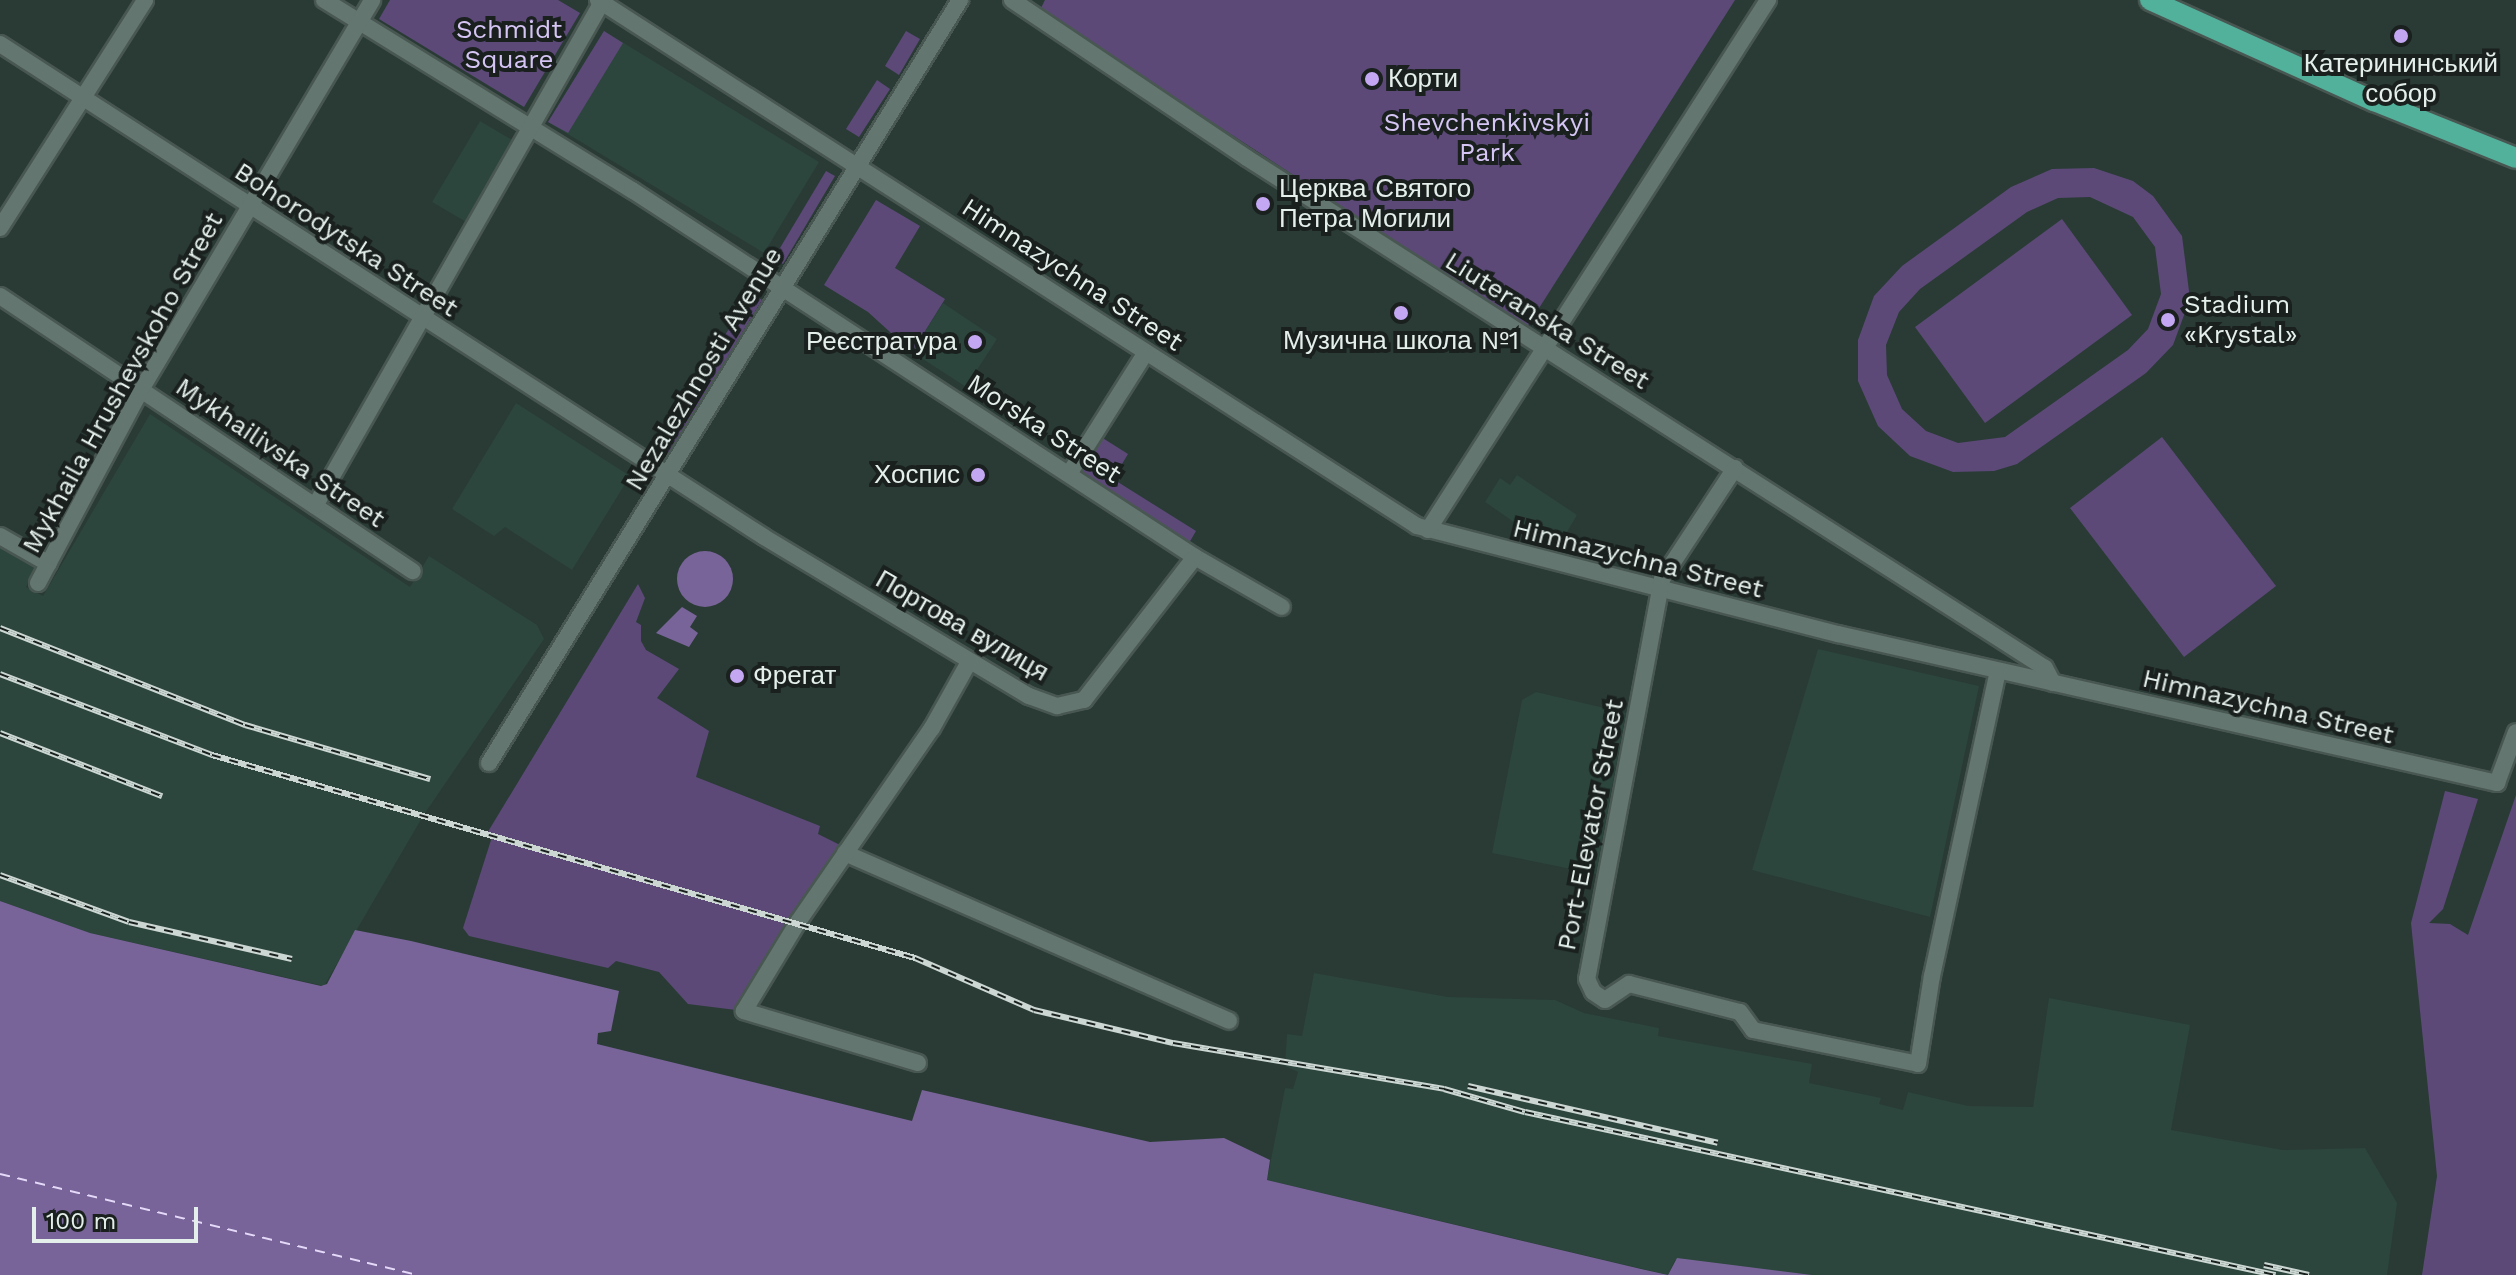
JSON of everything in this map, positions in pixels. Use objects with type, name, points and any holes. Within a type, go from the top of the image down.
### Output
[{"type":"main road","points":[[2150,0],[2374,101],[2516,158]]},
{"type":"street","points":[[0,228],[145,0]]},
{"type":"street","name":"Morska Street","points":[[324,0],[528,125],[1195,557],[1282,607]]},
{"type":"street","name":"Mykhaila Hrushevskoho Street","points":[[38,583],[142,388],[372,0]]},
{"type":"street","name":"Nezalezhnosti Avenue","points":[[489,763],[960,0]]},
{"type":"street","name":"Liuteranska Street","points":[[1012,0],[1543,348],[1735,468],[1906,583],[2045,668],[2053,683]]},
{"type":"street","points":[[1428,530],[1768,0]]},
{"type":"street","points":[[315,506],[528,125],[604,2]]},
{"type":"street","name":"Himnazychna Street","points":[[604,2],[1428,530],[1998,672],[2497,783],[2516,732]]},
{"type":"street","name":"Bohorodytska Street","points":[[0,44],[666,475]]},
{"type":"street","name":"Mykhailivska Street","points":[[0,296],[413,571]]},
{"type":"street","points":[[1069,474],[1146,352]]},
{"type":"street","name":"Port-Elevator Street","points":[[1735,468],[1660,589],[1587,979],[1593,992],[1605,1000],[1629,984],[1740,1012],[1753,1030],[1918,1064],[1932,976],[1998,672]]},
{"type":"street","name":"Портова вулиця","points":[[666,475],[969,662],[1057,706],[1084,700],[1195,557]]},
{"type":"street","points":[[0,536],[49,564]]},
{"type":"street","points":[[918,1063],[744,1011],[845,853],[932,728],[969,662]]},
{"type":"street","points":[[845,853],[1229,1021]]},
{"type":"shaded area","points":[[604,31],[819,162],[764,253],[548,122]]},
{"type":"shaded area","points":[[480,121],[514,141],[466,222],[432,202]]},
{"type":"shaded area","points":[[943,303],[997,339],[966,387],[912,352]]},
{"type":"shaded area","points":[[516,403],[630,476],[572,570],[505,527],[494,536],[452,509]]},
{"type":"shaded area","points":[[150,414],[410,587],[429,556],[537,625],[544,639],[423,816],[324,986],[90,933],[0,901],[0,543],[38,565],[26,587],[43,596]]},
{"type":"shaded area","points":[[1517,475],[1577,515],[1561,542],[1521,527],[1485,502],[1500,478],[1510,485]]},
{"type":"shaded area","points":[[705,551],[725,559],[733,579],[725,599],[705,607],[685,599],[677,579],[685,559]]},
{"type":"shaded area","points":[[682,607],[697,616],[690,627],[698,633],[689,647],[656,633]]},
{"type":"shaded area","points":[[1818,649],[1979,686],[1930,917],[1752,870]]},
{"type":"shaded area","points":[[1536,692],[1626,713],[1596,874],[1492,853],[1522,700]]},
{"type":"shaded area","points":[[0,901],[90,933],[321,986],[327,984],[355,930],[411,941],[619,991],[611,1031],[598,1033],[597,1044],[912,1121],[922,1090],[1150,1142],[1224,1138],[1270,1160],[1267,1180],[1668,1275],[0,1275]]},
{"type":"shaded area","points":[[1314,973],[1448,997],[1555,1000],[1584,1013],[1659,1028],[1658,1036],[1812,1064],[1809,1083],[1881,1098],[1879,1104],[1903,1110],[1908,1092],[1968,1106],[2033,1107],[2049,998],[2190,1025],[2171,1130],[2283,1150],[2365,1148],[2397,1203],[2387,1275],[1812,1275],[1675,1260],[1668,1275],[1267,1180],[1285,1088],[1293,1089],[1298,1072],[1285,1066],[1287,1034],[1302,1036]]},
{"type":"shaded area","points":[[1677,1258],[1812,1275],[1668,1275]]},
{"type":"green space","name":"Schmidt Square","points":[[390,0],[558,0],[580,13],[524,107],[379,19]]},
{"type":"green space","name":"Shevchenkivskyi Park","points":[[1045,0],[1735,0],[1527,327],[1040,10]]},
{"type":"green space","points":[[604,31],[623,43],[568,133],[548,122]]},
{"type":"green space","points":[[906,31],[920,39],[899,75],[885,66]]},
{"type":"green space","points":[[877,80],[890,89],[859,137],[846,129]]},
{"type":"green space","name":"Stadium «Krystal»","points":[[2094,168],[2133,181],[2153,196],[2182,236],[2190,299],[2173,345],[2146,373],[2017,464],[1994,471],[1953,472],[1910,456],[1878,426],[1858,381],[1858,340],[1874,296],[1902,266],[2011,187],[2052,169]],"holes":[[[2090,197],[2133,217],[2155,247],[2161,294],[2148,329],[2128,350],[2005,437],[1958,443],[1926,431],[1902,409],[1887,375],[1886,345],[1899,312],[1920,289],[2027,212],[2058,198]]]},
{"type":"green space","points":[[826,171],[835,176],[783,264],[774,258]]},
{"type":"green space","points":[[876,200],[920,226],[895,268],[945,299],[912,352],[868,312],[824,285]]},
{"type":"green space","points":[[2062,219],[2132,315],[1985,423],[1915,327]]},
{"type":"green space","points":[[751,293],[762,300],[668,454],[656,447]]},
{"type":"green space","points":[[1101,437],[1128,454],[1113,479],[1196,531],[1189,543],[1084,475],[1081,467]]},
{"type":"green space","points":[[2162,437],[2276,586],[2184,657],[2070,508]]},
{"type":"green space","points":[[638,584],[645,598],[636,622],[641,625],[641,641],[646,650],[679,669],[657,698],[709,731],[696,777],[820,826],[818,834],[848,849],[744,1011],[688,1004],[659,972],[616,961],[608,968],[469,936],[463,928],[492,837],[486,835]]},
{"type":"green space","points":[[2445,791],[2478,799],[2443,909],[2429,923],[2450,924],[2468,935],[2516,795],[2516,1275],[2422,1275],[2437,1176],[2411,923]]},
{"type":"ferry route","points":[[0,1174],[417,1275]]},
{"type":"railway","points":[[0,628],[245,725],[430,779]]},
{"type":"railway","points":[[0,674],[212,755],[915,958],[1034,1010],[1173,1043],[1444,1089],[1525,1112],[2275,1275]]},
{"type":"railway","points":[[0,733],[162,796]]},
{"type":"railway","points":[[0,875],[129,922],[292,959]]},
{"type":"railway","points":[[1468,1086],[1718,1143]]},
{"type":"railway","points":[[2264,1265],[2309,1275]]},
{"type":"place","name":"Катерининський собор","points":[[2401,36]]},
{"type":"place","name":"Корти","points":[[1372,79]]},
{"type":"place","name":"Церква Святого Петра Могили","points":[[1263,204]]},
{"type":"place","name":"Музична школа №1","points":[[1401,313]]},
{"type":"place","name":"Stadium «Krystal»","points":[[2168,320]]},
{"type":"place","name":"Реєстратура","points":[[975,342]]},
{"type":"place","name":"Хоспис","points":[[978,475]]},
{"type":"place","name":"Фрегат","points":[[737,676]]}]
